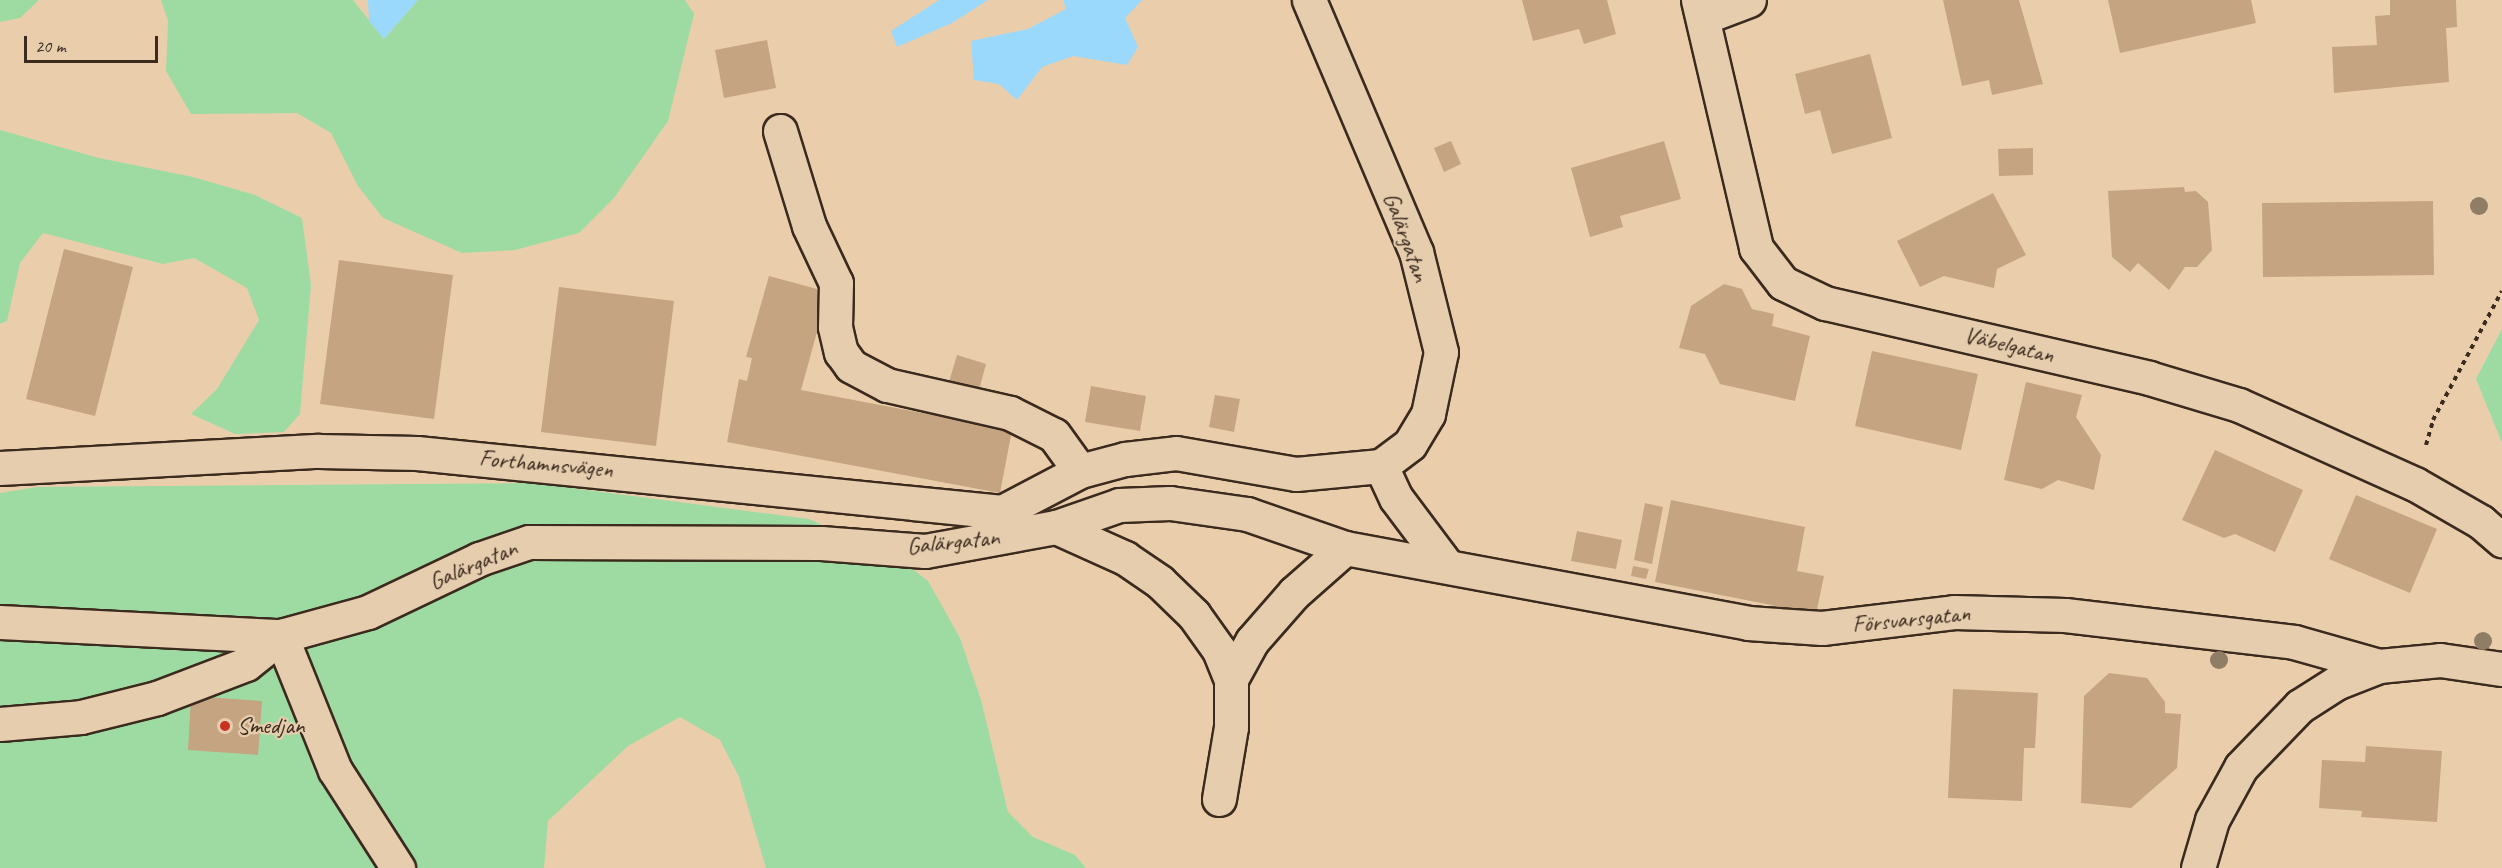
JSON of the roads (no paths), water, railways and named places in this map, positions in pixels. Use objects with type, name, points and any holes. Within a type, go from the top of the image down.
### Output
[{"type":"street","name":"Galärgatan","points":[[1309,0],[1416,252],[1441,352],[1428,414],[1410,444],[1381,466]]},
{"type":"street","points":[[1701,8],[1749,0]]},
{"type":"street","name":"Väbelgatan","points":[[1701,8],[1756,248],[1783,283],[1825,303],[2217,397],[2415,484],[2481,522],[2502,540]]},
{"type":"street","points":[[780,131],[809,226],[836,283],[835,327],[840,352],[851,366],[888,385],[1010,413],[1054,435],[1080,471],[1125,459],[1176,453],[1296,474],[1381,466],[1396,498],[1444,562]]},
{"type":"street","name":"Forthamnsvägen","points":[[0,468],[319,451],[417,453],[1002,512],[1080,471]]},
{"type":"street","name":"Galärgatan","points":[[281,636],[368,612],[479,559],[529,542],[820,543],[925,550],[1056,527],[1119,505],[1170,503],[1247,514],[1345,548],[1444,562]]},
{"type":"street","points":[[1056,527],[1125,558],[1160,582],[1194,615],[1219,650],[1231,679],[1231,727],[1219,799]]},
{"type":"street","points":[[1231,679],[1252,641],[1294,592],[1345,548]]},
{"type":"street","name":"Försvarsgatan","points":[[1444,562],[1759,624],[1822,628],[1904,616],[1999,611],[2127,621],[2294,642],[2379,666]]},
{"type":"street","points":[[0,622],[281,636]]},
{"type":"street","points":[[0,724],[81,717],[157,698],[246,664],[281,636]]},
{"type":"street","points":[[281,636],[335,770],[398,868]]},
{"type":"street","name":"Försvarsgatan","points":[[2198,868],[2211,820],[2257,746],[2300,706],[2336,683],[2379,666],[2440,660],[2502,669]]},
{"type":"water","points":[[368,0],[418,0],[384,39],[369,21]]},
{"type":"water","points":[[939,0],[988,0],[952,23],[897,47],[891,31]]},
{"type":"water","points":[[1063,0],[1142,0],[1125,18],[1138,47],[1127,65],[1073,56],[1042,67],[1017,100],[999,84],[974,80],[971,41],[1028,29],[1066,9]]},
{"type":"place","name":"Smedjan","points":[[225,726]]}]
